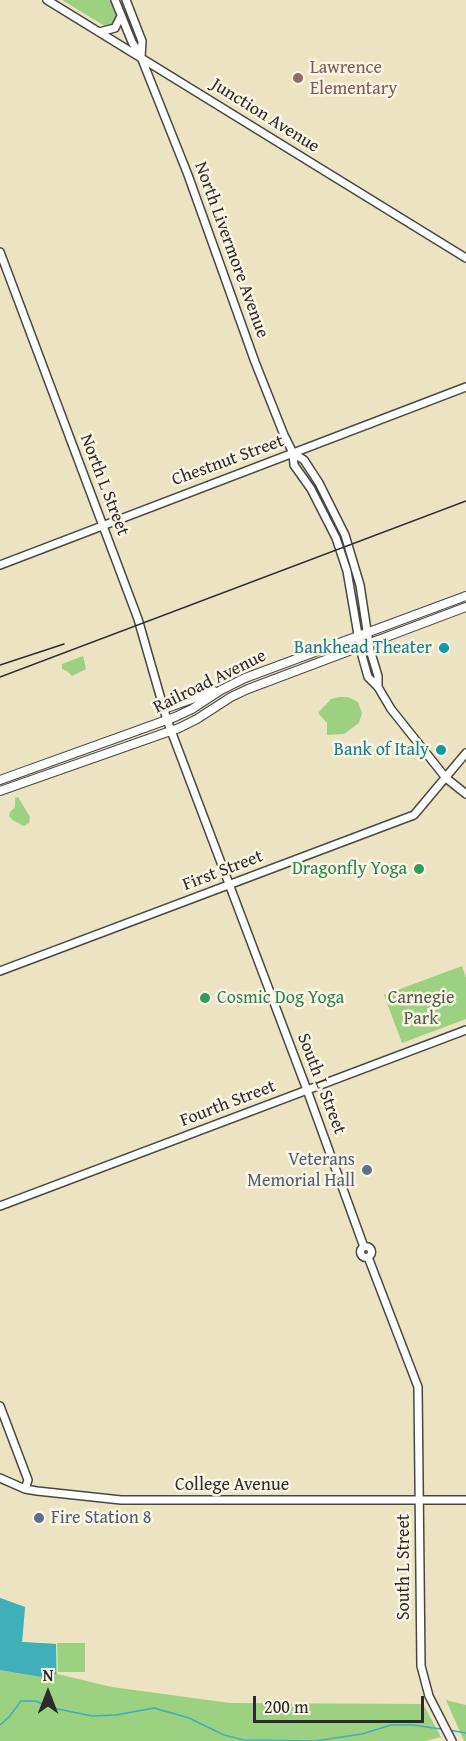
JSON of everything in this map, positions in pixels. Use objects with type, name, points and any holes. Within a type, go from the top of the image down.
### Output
[{"type":"main road","name":"Railroad Avenue","points":[[0,780],[167,720],[192,709],[230,685],[466,596]]},
{"type":"main road","name":"Railroad Avenue","points":[[0,791],[171,730],[197,719],[239,693],[466,608]]},
{"type":"main road","points":[[164,709],[230,685]]},
{"type":"street","name":"Junction Avenue","points":[[47,0],[466,258]]},
{"type":"street","name":"North Livermore Avenue","points":[[115,0],[132,42],[141,57],[188,175],[264,383],[293,453],[294,465],[311,489],[336,538],[347,571],[360,646],[368,677],[378,687],[390,709],[446,778],[466,794]]},
{"type":"street","name":"North Livermore Avenue","points":[[126,0],[142,41],[141,57]]},
{"type":"street","points":[[99,32],[115,28],[121,16]]},
{"type":"street","name":"North L Street","points":[[0,252],[140,624],[171,730]]},
{"type":"street","name":"Chestnut Street","points":[[0,565],[466,387]]},
{"type":"street","name":"North Livermore Avenue","points":[[293,453],[304,460],[337,516],[356,568],[369,643],[378,676],[378,687]]},
{"type":"street","name":"South L Street","points":[[171,730],[364,1247],[361,1254],[363,1257],[368,1257],[418,1387],[421,1666],[428,1691],[452,1741]]},
{"type":"street","name":"First Street","points":[[0,971],[414,815],[466,753]]},
{"type":"street","name":"Fourth Street","points":[[0,1206],[466,1030]]},
{"type":"street","points":[[0,1406],[28,1480],[25,1489]]},
{"type":"street","name":"College Avenue","points":[[0,1478],[25,1489],[121,1500],[466,1500]]},
{"type":"green space","points":[[62,0],[110,0],[120,23],[113,31]]},
{"type":"green space","points":[[83,656],[86,669],[72,676],[62,669],[62,664]]},
{"type":"green space","points":[[348,697],[358,702],[362,713],[359,723],[344,734],[327,735],[327,723],[318,713],[331,699]]},
{"type":"green space","points":[[18,797],[30,817],[29,823],[24,826],[9,816],[15,807],[15,798]]},
{"type":"green space","name":"Carnegie Park","points":[[462,966],[466,978],[466,1019],[402,1043],[384,995]]},
{"type":"green space","points":[[0,1598],[25,1607],[22,1642],[56,1644],[57,1674],[112,1687],[230,1703],[423,1704],[441,1737],[426,1741],[0,1741]]},
{"type":"green space","points":[[57,1643],[85,1643],[85,1672],[58,1672]]},
{"type":"green space","points":[[446,1700],[466,1705],[466,1741],[464,1741]]},
{"type":"water","points":[[0,1598],[25,1607],[22,1642],[56,1644],[56,1674],[48,1678],[0,1670]]},
{"type":"waterway","points":[[0,1725],[21,1701],[35,1701],[53,1708],[92,1716],[116,1715],[154,1708],[189,1718],[224,1735],[244,1740],[315,1741],[362,1734],[391,1725],[441,1729]]},
{"type":"waterway","points":[[449,1730],[466,1733]]},
{"type":"railway","points":[[0,677],[466,501]]},
{"type":"railway","points":[[0,665],[64,644]]},
{"type":"place","name":"Lawrence Elementary","points":[[298,78]]},
{"type":"place","name":"Bankhead Theater","points":[[444,648]]},
{"type":"place","name":"Bank of Italy","points":[[441,750]]},
{"type":"place","name":"Dragonfly Yoga","points":[[419,869]]},
{"type":"place","name":"Cosmic Dog Yoga","points":[[205,998]]},
{"type":"place","name":"Veterans Memorial Hall","points":[[367,1170]]},
{"type":"place","name":"Fire Station 8","points":[[39,1518]]}]
